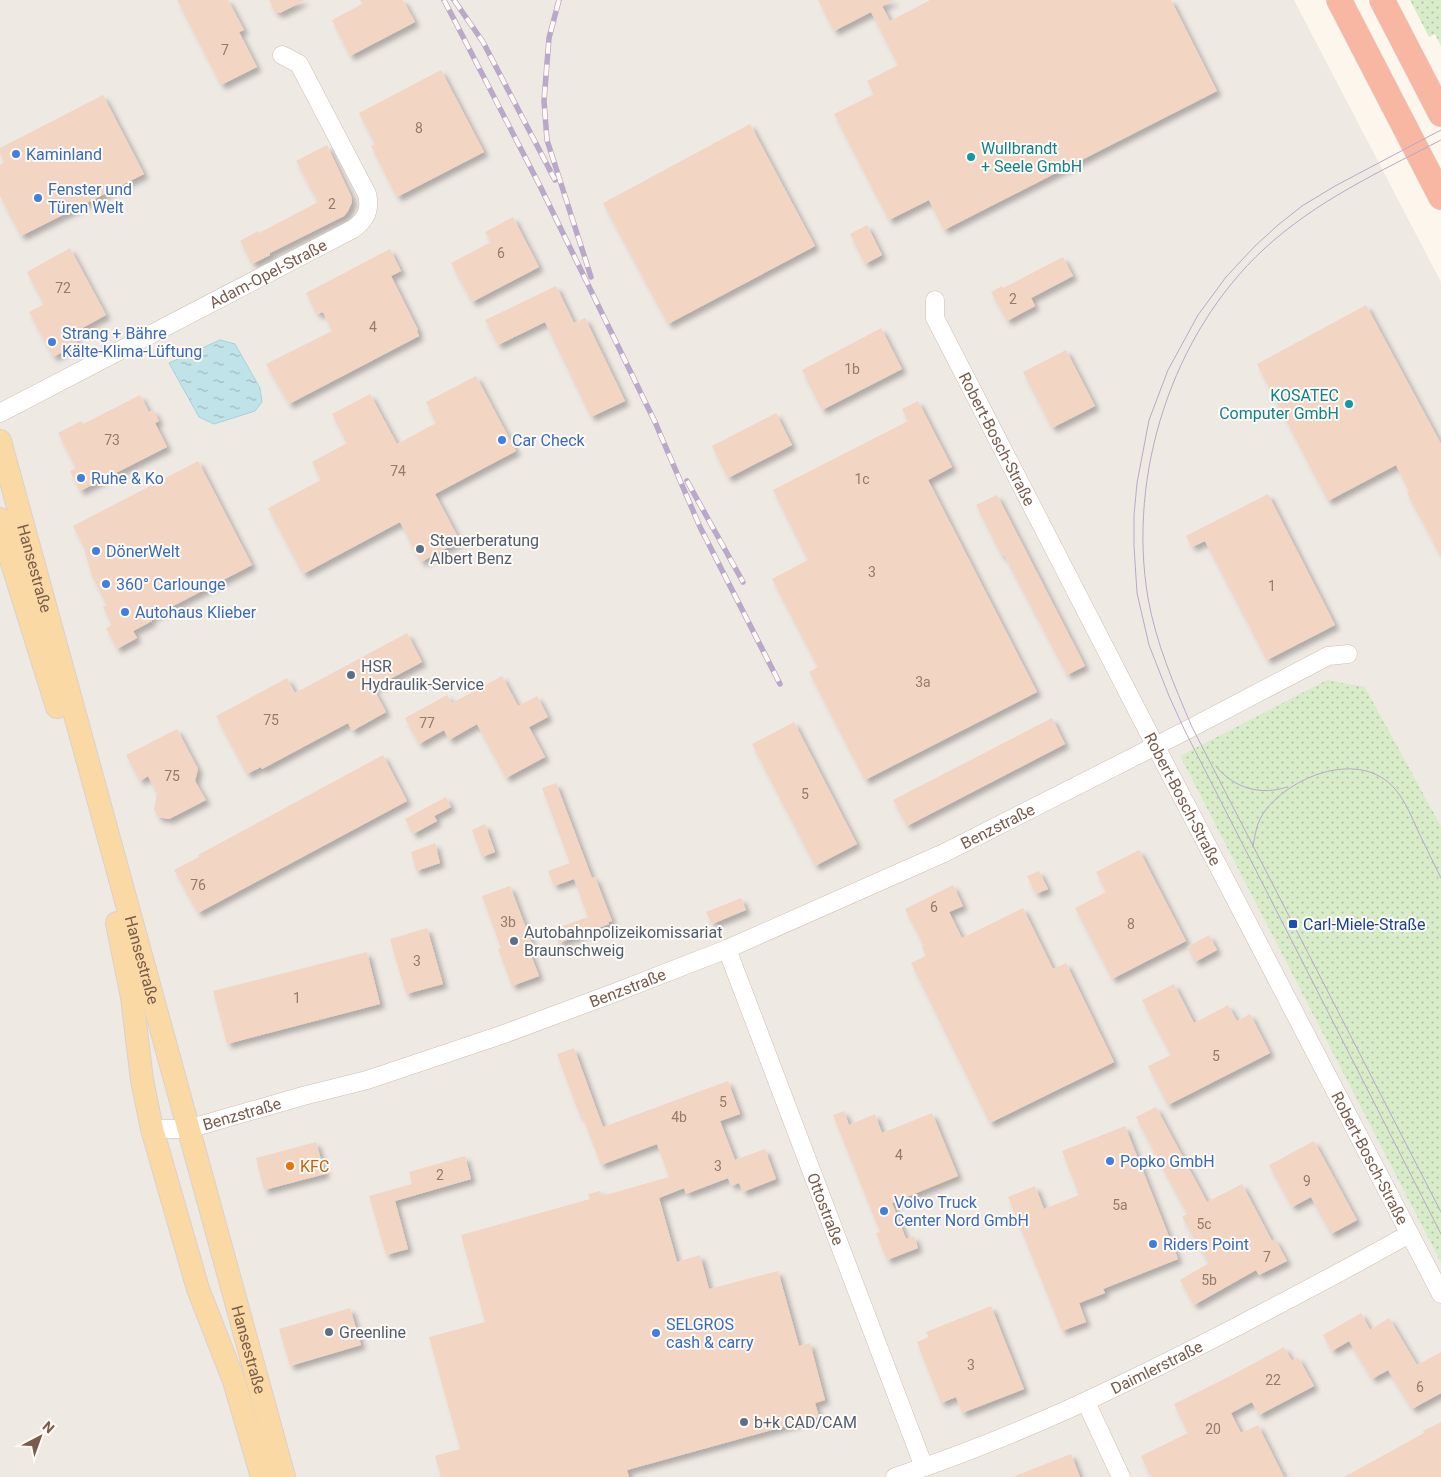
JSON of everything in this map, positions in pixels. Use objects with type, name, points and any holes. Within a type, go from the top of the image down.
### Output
[{"type":"highway","points":[[1339,0],[1441,196]]},
{"type":"highway","points":[[1382,0],[1441,114]]},
{"type":"main road","name":"Hansestraße","points":[[0,441],[284,1477]]},
{"type":"main road","name":"Hansestraße","points":[[0,518],[11,561],[55,700],[120,935],[132,998],[142,1080],[152,1129],[198,1289],[234,1381],[262,1477]]},
{"type":"street","name":"Adam-Opel-Straße","points":[[0,413],[353,229],[363,220],[368,212],[369,202],[367,194],[299,64],[282,55]]},
{"type":"street","name":"Robert-Bosch-Straße","points":[[935,300],[935,318],[1441,1294]]},
{"type":"street","points":[[1155,745],[1328,656],[1348,654]]},
{"type":"street","name":"Benzstraße","points":[[152,1129],[188,1129],[367,1080],[436,1058],[614,993],[727,949],[944,853],[1155,745]]},
{"type":"street","name":"Ottostraße","points":[[727,949],[924,1468]]},
{"type":"street","name":"Daimlerstraße","points":[[894,1477],[924,1468],[1006,1436],[1086,1402],[1151,1371],[1409,1234]]},
{"type":"street","points":[[1086,1402],[1121,1477]]},
{"type":"shaded area","points":[[0,0],[1294,0],[1441,282],[1441,826],[1365,687],[1180,756],[1441,1263],[1441,1477],[0,1477]]},
{"type":"green space","points":[[1410,0],[1441,0],[1441,46],[1435,34],[1429,37]]},
{"type":"green space","points":[[1327,680],[1365,687],[1441,826],[1441,1263],[1180,756]]},
{"type":"water","points":[[220,340],[235,344],[260,388],[262,402],[255,411],[214,424],[199,417],[169,363]]},
{"type":"building","points":[[177,0],[228,0],[244,30],[239,32],[257,67],[221,85]]},
{"type":"building","points":[[269,0],[305,0],[280,13],[275,12]]},
{"type":"building","points":[[360,0],[403,0],[415,22],[350,56],[332,20],[362,4]]},
{"type":"building","name":"Wullbrandt + Seele GmbH","points":[[818,0],[895,0],[882,6],[890,21],[930,0],[1171,0],[1217,91],[944,230],[929,200],[889,220],[834,114],[874,94],[867,81],[898,65],[871,12],[834,31]]},
{"type":"building","points":[[441,70],[484,152],[397,197],[371,146],[375,144],[359,113]]},
{"type":"building","points":[[103,95],[144,174],[21,236],[0,196],[0,165],[4,162],[0,154],[0,148]]},
{"type":"building","points":[[750,124],[815,246],[668,324],[603,203]]},
{"type":"building","points":[[327,145],[351,196],[352,202],[348,211],[344,216],[252,264],[240,241],[318,202],[296,161]]},
{"type":"building","points":[[513,217],[539,267],[472,302],[451,263],[491,242],[485,232]]},
{"type":"building","points":[[867,225],[882,255],[865,264],[850,234]]},
{"type":"building","points":[[70,248],[106,315],[73,333],[78,344],[53,357],[29,312],[44,304],[27,272]]},
{"type":"building","points":[[390,249],[401,271],[391,276],[418,330],[419,336],[289,404],[266,364],[332,331],[323,312],[317,314],[306,293]]},
{"type":"building","points":[[1063,257],[1073,276],[1031,298],[1035,306],[1007,321],[991,292],[1002,286],[1003,288]]},
{"type":"building","points":[[556,286],[574,323],[585,318],[625,401],[591,417],[545,322],[498,345],[485,320]]},
{"type":"building","name":"KOSATEC Computer GmbH","points":[[1366,305],[1441,444],[1441,556],[1407,493],[1409,491],[1396,465],[1328,501],[1257,364]]},
{"type":"building","points":[[881,328],[902,369],[822,410],[802,370]]},
{"type":"building","points":[[1066,350],[1095,406],[1052,428],[1023,372]]},
{"type":"building","points":[[476,376],[516,451],[435,494],[460,541],[421,562],[400,522],[303,574],[268,508],[321,480],[312,462],[347,443],[332,414],[370,394],[397,444],[436,423],[426,402]]},
{"type":"building","points":[[140,395],[149,412],[153,410],[159,421],[155,423],[167,447],[80,491],[70,471],[76,468],[58,433],[81,421],[83,424]]},
{"type":"building","points":[[918,401],[952,467],[928,480],[1037,692],[865,780],[809,672],[818,667],[772,579],[808,560],[773,490],[908,421],[902,409]]},
{"type":"building","points":[[776,413],[792,445],[728,478],[712,446]]},
{"type":"building","points":[[198,461],[252,565],[150,618],[152,621],[133,631],[137,638],[117,649],[106,628],[112,625],[103,607],[107,605],[92,576],[83,545],[73,526]]},
{"type":"building","points":[[1268,494],[1335,625],[1267,660],[1205,541],[1192,547],[1186,536]]},
{"type":"building","points":[[997,495],[1085,666],[1067,675],[976,505]]},
{"type":"building","points":[[407,633],[422,662],[373,688],[386,712],[352,731],[348,723],[262,769],[261,767],[247,774],[216,716],[287,678],[295,693]]},
{"type":"building","points":[[502,676],[518,706],[537,696],[548,717],[529,727],[545,757],[506,778],[477,724],[449,740],[444,730],[419,744],[405,718],[447,695],[452,703]]},
{"type":"building","points":[[1052,718],[1065,744],[907,826],[893,800]]},
{"type":"building","points":[[794,722],[857,844],[815,866],[752,744]]},
{"type":"building","points":[[177,729],[198,769],[195,781],[206,800],[169,819],[158,817],[154,809],[157,793],[148,776],[140,781],[126,755]]},
{"type":"building","points":[[383,755],[407,801],[198,913],[174,870],[199,857],[198,855]]},
{"type":"building","points":[[556,783],[592,878],[595,877],[612,921],[608,922],[609,924],[559,943],[554,929],[588,917],[574,879],[554,886],[548,871],[570,863],[542,788]]},
{"type":"building","points":[[446,797],[451,807],[434,816],[437,821],[413,834],[405,819]]},
{"type":"building","points":[[485,824],[495,852],[482,857],[472,830]]},
{"type":"building","points":[[435,843],[440,863],[416,871],[411,852]]},
{"type":"building","points":[[1139,850],[1186,941],[1112,979],[1075,908],[1106,892],[1096,872]]},
{"type":"building","points":[[1039,871],[1048,889],[1036,894],[1027,876]]},
{"type":"building","points":[[953,885],[963,906],[949,912],[962,938],[1023,908],[1053,969],[1066,963],[1114,1062],[990,1123],[911,963],[926,956],[922,947],[924,946],[905,909]]},
{"type":"building","points":[[510,886],[534,949],[529,950],[539,976],[512,986],[498,949],[501,948],[482,896]]},
{"type":"building","points":[[741,898],[746,910],[712,924],[706,912]]},
{"type":"building","points":[[427,928],[443,984],[406,994],[390,939]]},
{"type":"building","points":[[1209,935],[1217,950],[1195,962],[1187,947]]},
{"type":"building","points":[[367,952],[380,1004],[227,1044],[213,991]]},
{"type":"building","points":[[1174,984],[1194,1023],[1228,1005],[1237,1021],[1250,1014],[1270,1053],[1168,1105],[1148,1066],[1171,1055],[1142,1000]]},
{"type":"building","name":"SELGROS cash & carry","points":[[574,1048],[603,1127],[728,1081],[740,1114],[720,1121],[735,1160],[765,1149],[776,1179],[743,1192],[739,1183],[731,1186],[728,1178],[686,1194],[684,1188],[659,1198],[677,1262],[700,1255],[709,1289],[778,1271],[799,1346],[810,1343],[825,1400],[815,1403],[819,1417],[627,1470],[629,1477],[441,1477],[435,1456],[460,1449],[429,1337],[485,1322],[461,1235],[590,1199],[588,1194],[600,1191],[602,1196],[669,1177],[657,1144],[601,1165],[557,1054]]},
{"type":"building","points":[[1156,1107],[1207,1202],[1242,1184],[1272,1241],[1275,1239],[1287,1261],[1259,1275],[1256,1270],[1194,1305],[1180,1280],[1209,1263],[1182,1217],[1187,1214],[1136,1117]]},
{"type":"building","points":[[844,1111],[849,1125],[875,1114],[882,1133],[932,1113],[958,1176],[892,1203],[906,1239],[914,1236],[918,1248],[887,1260],[876,1233],[880,1232],[833,1115]]},
{"type":"building","points":[[1125,1126],[1178,1259],[1103,1289],[1105,1293],[1079,1303],[1086,1322],[1062,1331],[1008,1197],[1035,1186],[1044,1209],[1079,1195],[1062,1151]]},
{"type":"building","points":[[1314,1141],[1357,1220],[1331,1234],[1311,1197],[1292,1207],[1269,1165]]},
{"type":"building","name":"KFC","points":[[316,1142],[325,1174],[264,1190],[256,1158]]},
{"type":"building","points":[[465,1156],[471,1179],[395,1201],[408,1249],[386,1255],[369,1196],[412,1184],[409,1172]]},
{"type":"building","points":[[991,1306],[1024,1389],[962,1413],[956,1397],[941,1403],[917,1342],[929,1337],[926,1332]]},
{"type":"building","points":[[350,1308],[361,1345],[290,1366],[279,1329]]},
{"type":"building","points":[[1361,1313],[1370,1330],[1389,1318],[1417,1365],[1441,1352],[1441,1393],[1412,1409],[1388,1370],[1372,1379],[1349,1341],[1332,1351],[1323,1335]]},
{"type":"building","points":[[1284,1347],[1292,1361],[1298,1357],[1314,1386],[1259,1415],[1252,1402],[1231,1413],[1241,1433],[1258,1425],[1284,1477],[1151,1477],[1141,1456],[1188,1433],[1174,1404]]},
{"type":"building","points":[[1441,1422],[1441,1477],[1344,1477],[1424,1433],[1423,1431]]},
{"type":"building","points":[[1071,1454],[1080,1477],[1015,1477],[1015,1476]]},
{"type":"tram line","points":[[1441,130],[1335,186],[1302,206],[1255,246],[1226,277],[1198,315],[1168,370],[1149,420],[1137,483],[1134,515],[1137,593],[1149,645],[1169,696],[1185,731],[1441,1234]]},
{"type":"tram line","points":[[1441,140],[1349,188],[1305,216],[1264,249],[1232,283],[1204,322],[1181,364],[1164,409],[1151,456],[1144,504],[1143,551],[1151,615],[1172,680],[1192,727],[1441,1212]]},
{"type":"tram line","points":[[1216,766],[1231,780],[1248,788],[1267,791],[1287,787]]},
{"type":"tram line","points":[[1253,847],[1262,815],[1277,798],[1292,787],[1309,778],[1327,772],[1346,769],[1364,771],[1381,777],[1399,794],[1441,878]]},
{"type":"railway","points":[[444,0],[540,186],[655,422],[700,527],[780,684]]},
{"type":"railway","points":[[454,0],[483,42],[555,180]]},
{"type":"railway","points":[[559,0],[549,38],[544,101],[547,140],[591,277]]},
{"type":"railway","points":[[687,481],[743,582]]},
{"type":"place","name":"Kaminland","points":[[16,154]]},
{"type":"place","name":"Wullbrandt + Seele GmbH","points":[[971,157]]},
{"type":"place","name":"Fenster und Türen Welt","points":[[38,198]]},
{"type":"place","name":"Strang + Bähre Kälte-Klima-Lüftung","points":[[52,342]]},
{"type":"place","name":"KOSATEC Computer GmbH","points":[[1349,404]]},
{"type":"place","name":"Car Check","points":[[502,440]]},
{"type":"place","name":"Ruhe & Ko","points":[[81,478]]},
{"type":"place","name":"Steuerberatung Albert Benz","points":[[420,549]]},
{"type":"place","name":"DönerWelt","points":[[96,551]]},
{"type":"place","name":"360° Carlounge","points":[[106,584]]},
{"type":"place","name":"Autohaus Klieber","points":[[125,612]]},
{"type":"place","name":"HSR Hydraulik-Service","points":[[351,675]]},
{"type":"place","name":"Carl-Miele-Straße","points":[[1293,924]]},
{"type":"place","name":"Autobahnpolizeikomissariat Braunschweig","points":[[514,941]]},
{"type":"place","name":"Popko GmbH","points":[[1110,1161]]},
{"type":"place","name":"KFC","points":[[290,1166]]},
{"type":"place","name":"Volvo Truck Center Nord GmbH","points":[[884,1211]]},
{"type":"place","name":"Riders Point","points":[[1153,1244]]},
{"type":"place","name":"Greenline","points":[[329,1332]]},
{"type":"place","name":"SELGROS cash & carry","points":[[656,1333]]},
{"type":"place","name":"b+k CAD/CAM","points":[[744,1422]]}]
